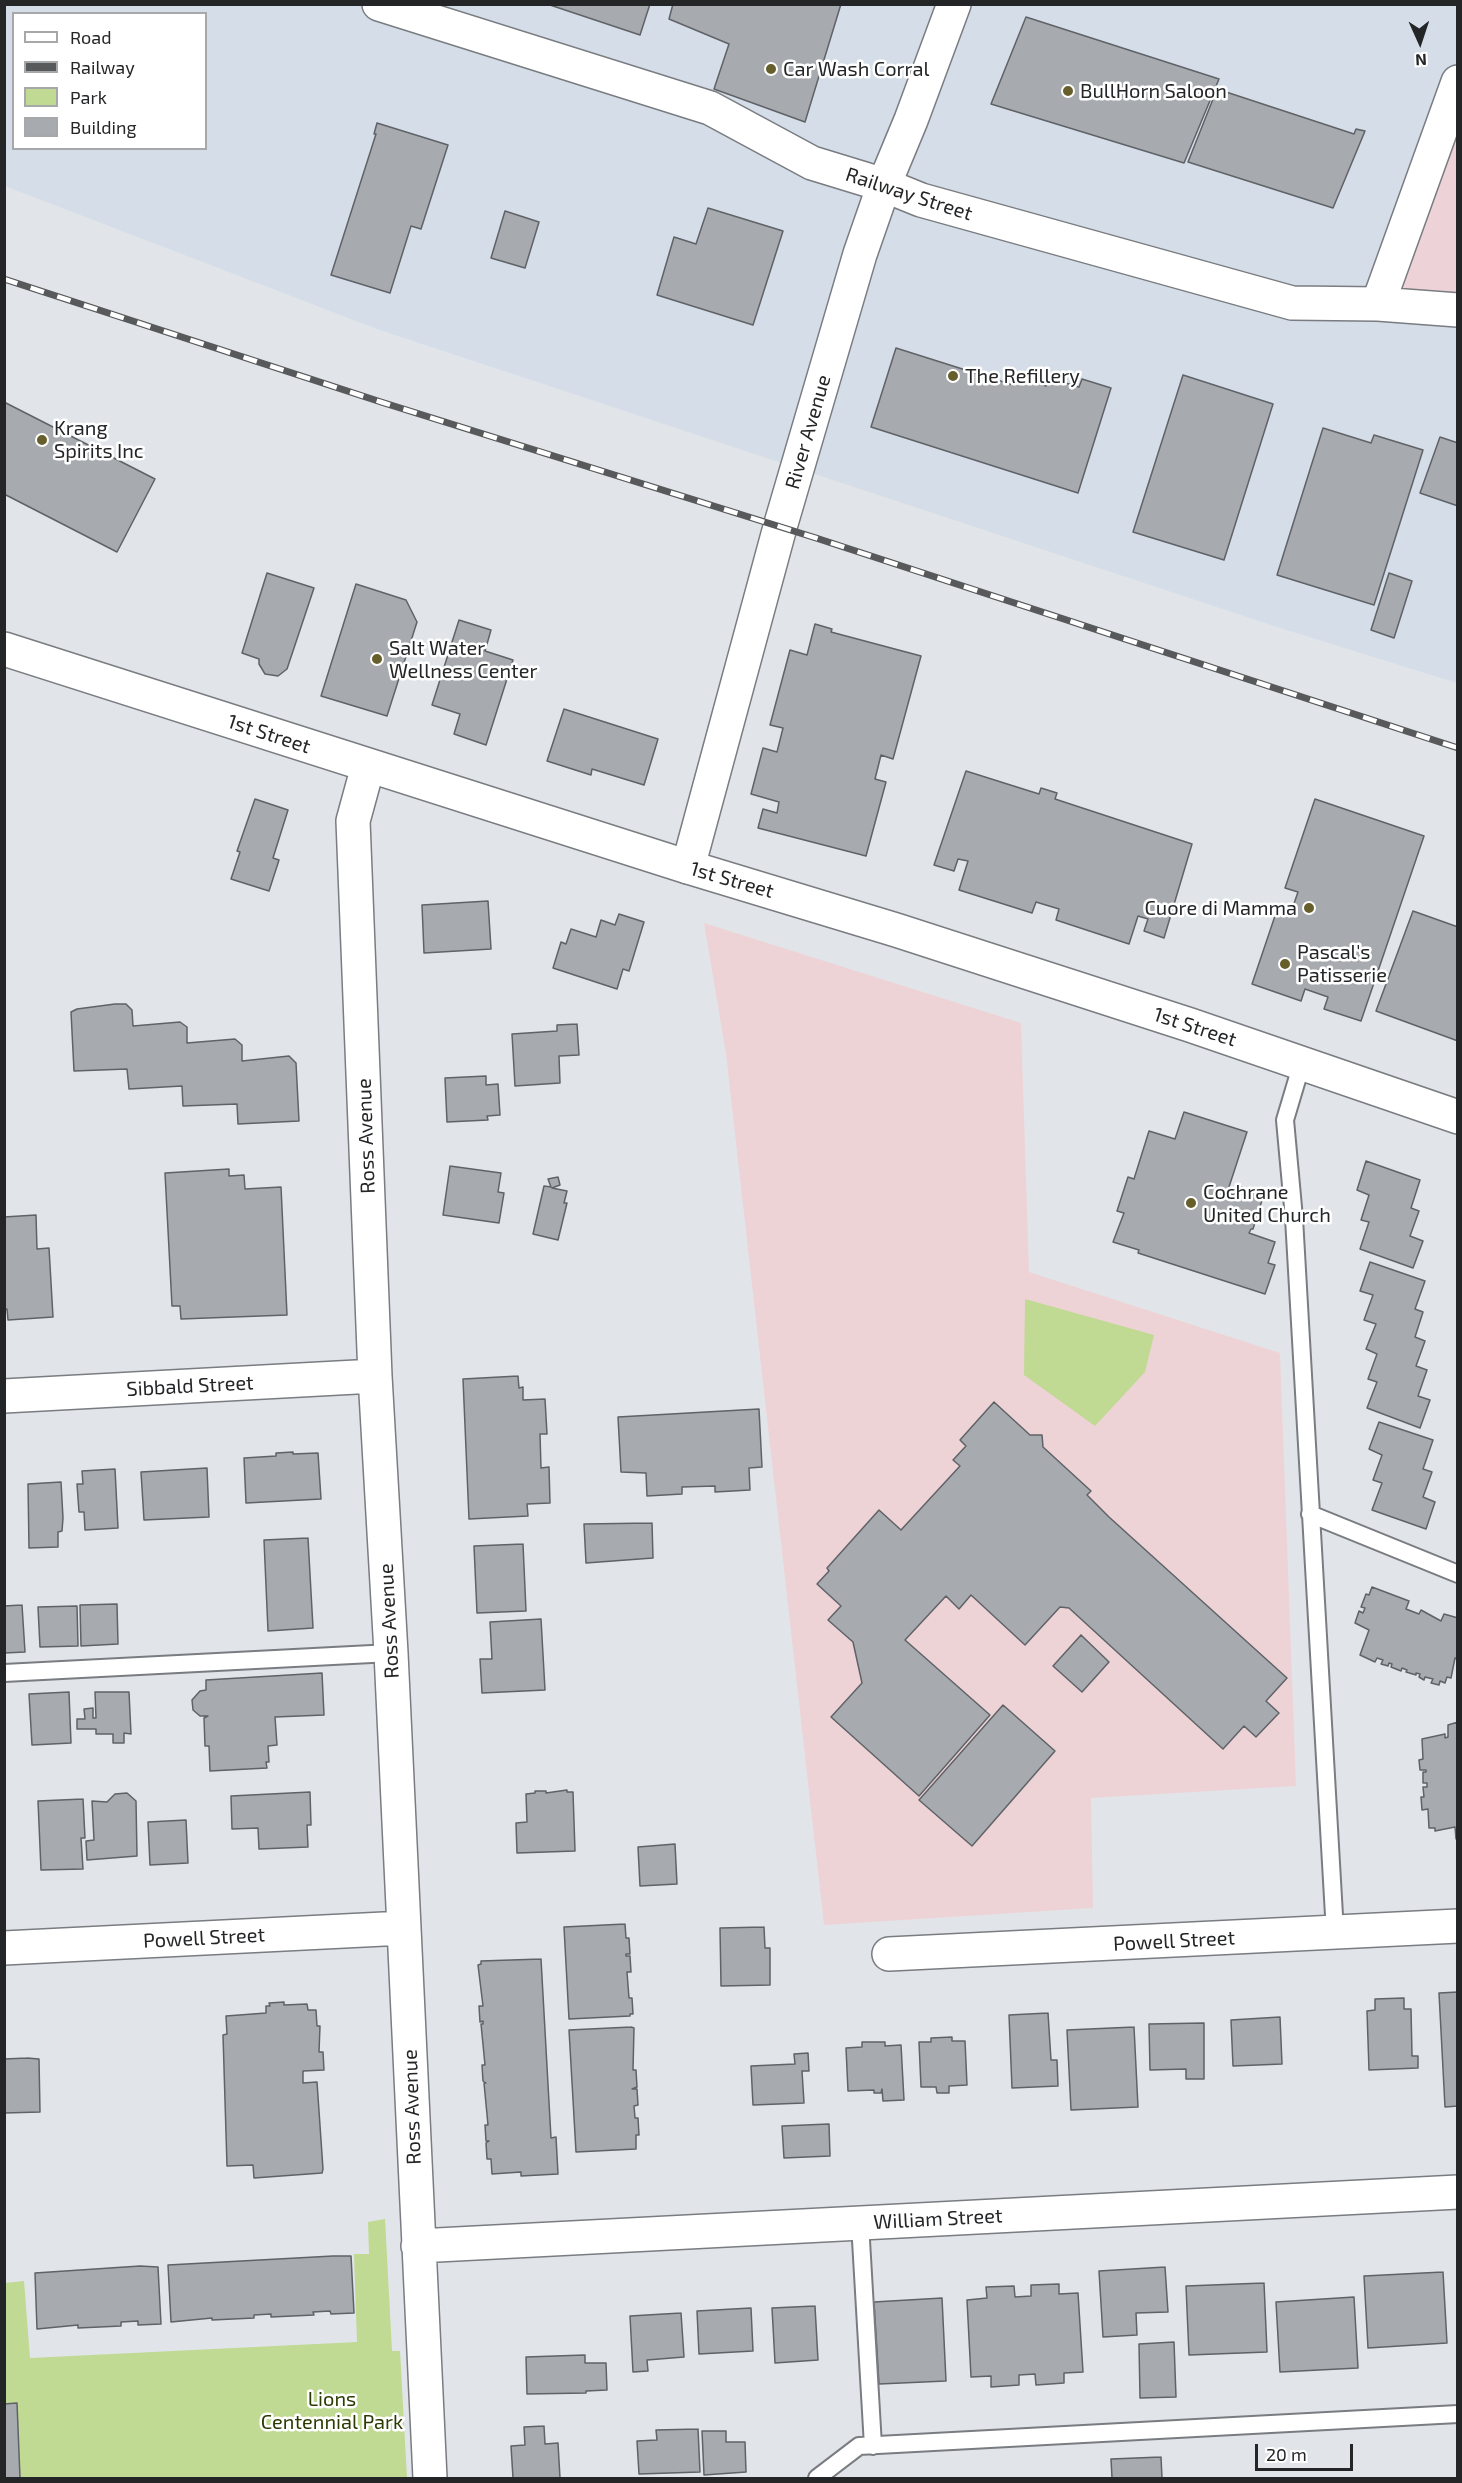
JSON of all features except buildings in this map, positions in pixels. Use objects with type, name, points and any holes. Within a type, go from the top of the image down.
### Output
[{"type":"street","name":"Railway Street","points":[[380,4],[437,13],[710,108],[812,163],[884,185],[921,200],[1292,303],[1378,304],[1458,310]]},
{"type":"street","name":"River Avenue","points":[[688,867],[795,475],[860,254],[884,185],[954,4]]},
{"type":"street","points":[[1378,304],[1458,82]]},
{"type":"street","name":"1st Street","points":[[4,649],[688,867],[896,930],[1302,1063],[1458,1117]]},
{"type":"street","name":"Ross Avenue","points":[[369,766],[352,821],[375,1376],[391,1653],[430,2478]]},
{"type":"street","name":"Sibbald Street","points":[[4,1396],[375,1376]]},
{"type":"street","name":"Powell Street","points":[[889,1954],[1458,1926]]},
{"type":"street","name":"Powell Street","points":[[4,1948],[404,1928]]},
{"type":"street","name":"William Street","points":[[418,2246],[1458,2192]]},
{"type":"lane","points":[[1302,1063],[1285,1120],[1294,1218],[1335,1933]]},
{"type":"lane","points":[[1310,1514],[1458,1574]]},
{"type":"lane","points":[[4,1673],[391,1653]]},
{"type":"lane","points":[[860,2223],[873,2446]]},
{"type":"lane","points":[[817,2478],[859,2446],[1458,2414]]},
{"type":"shaded area","points":[[4,5],[1457,5],[1457,82],[1378,303],[1457,310],[1457,683],[1274,626],[377,329],[5,186]]},
{"type":"shaded area","points":[[1457,82],[1457,310],[1378,304]]},
{"type":"shaded area","points":[[704,923],[1021,1023],[1029,1272],[1280,1353],[1296,1786],[1091,1798],[1093,1908],[824,1925],[726,1054]]},
{"type":"green space","points":[[1025,1299],[1154,1335],[1145,1372],[1095,1426],[1024,1375]]},
{"type":"green space","name":"Lions Centennial Park","points":[[385,2219],[392,2351],[400,2351],[407,2478],[5,2478],[5,2283],[24,2281],[30,2358],[357,2342],[354,2254],[369,2254],[368,2222]]},
{"type":"railway","points":[[4,279],[381,402],[816,538],[1458,748]]},
{"type":"place","name":"Car Wash Corral","points":[[771,69]]},
{"type":"place","name":"BullHorn Saloon","points":[[1068,91]]},
{"type":"place","name":"The Refillery","points":[[953,376]]},
{"type":"place","name":"Krang Spirits Inc","points":[[42,440]]},
{"type":"place","name":"Salt Water Wellness Center","points":[[377,659]]},
{"type":"place","name":"Cuore di Mamma","points":[[1309,908]]},
{"type":"place","name":"Pascal's Patisserie","points":[[1285,964]]},
{"type":"place","name":"Cochrane United Church","points":[[1191,1203]]}]
